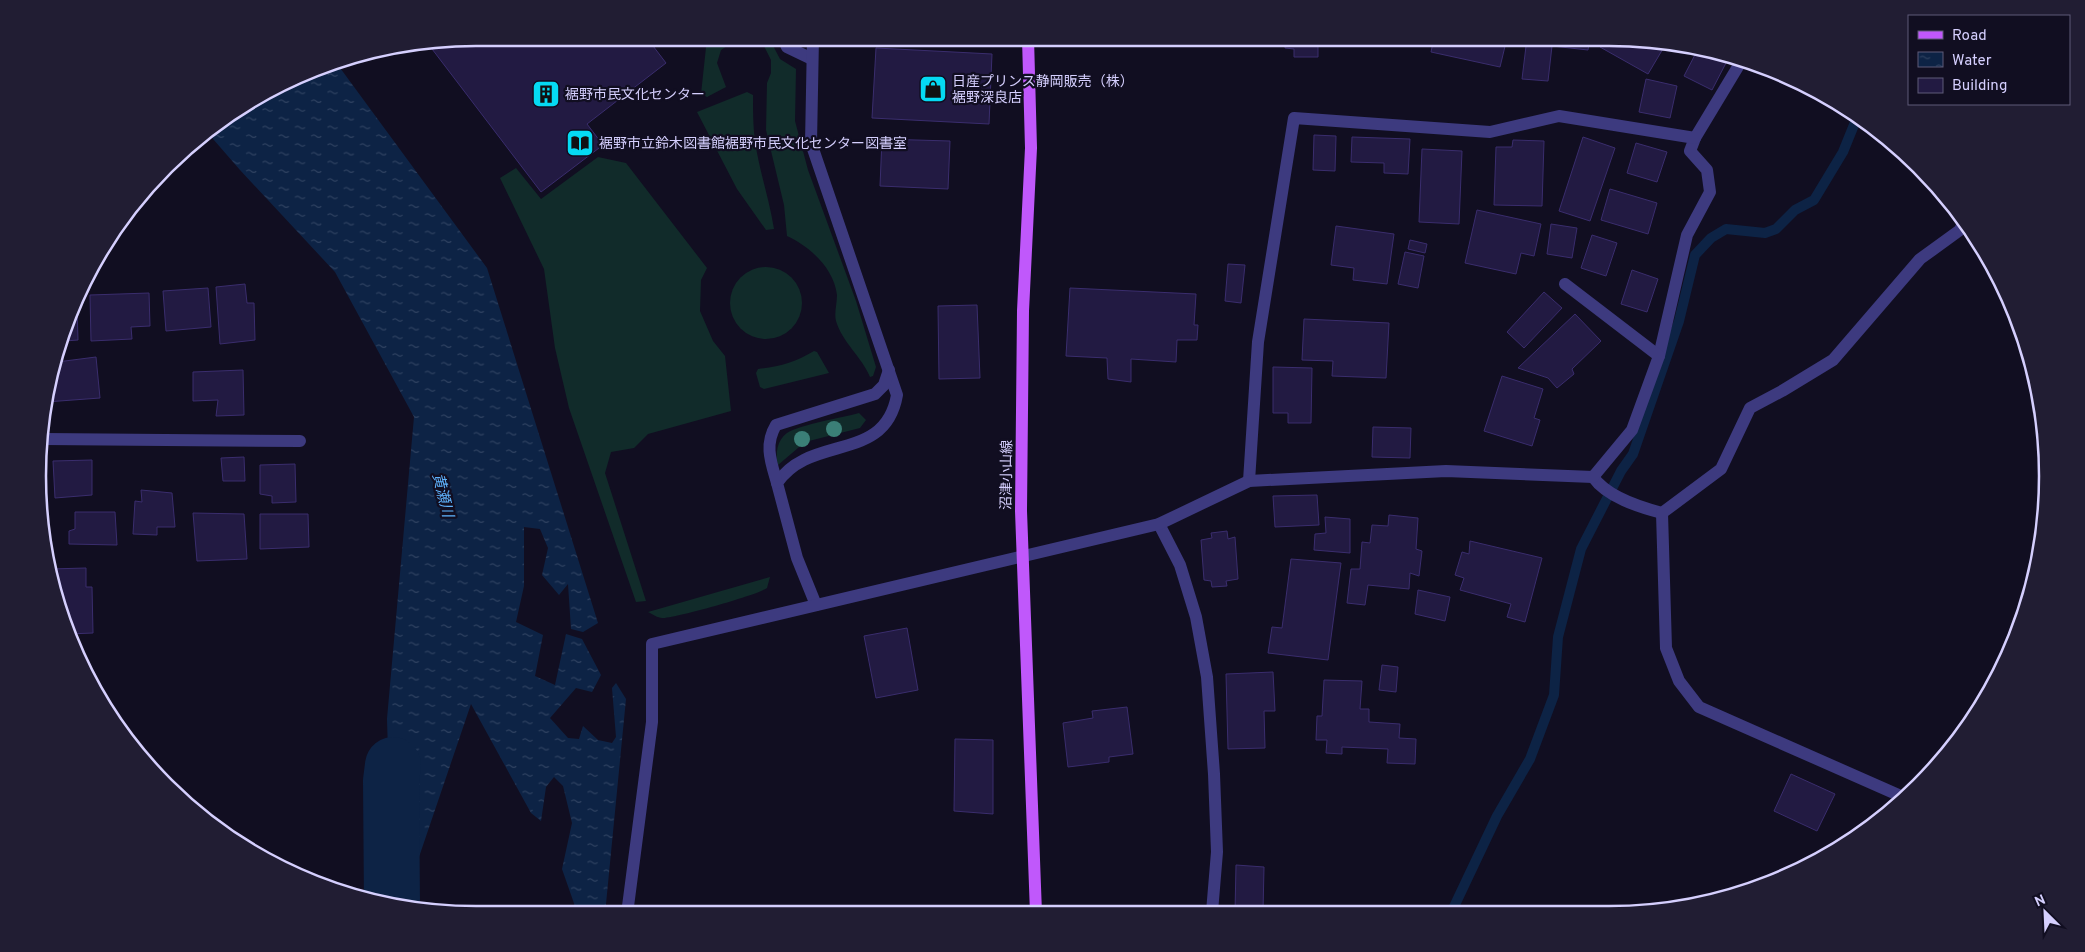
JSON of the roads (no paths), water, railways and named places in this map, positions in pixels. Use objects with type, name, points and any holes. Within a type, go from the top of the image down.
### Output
[{"type":"main road","name":"沼津小山線","points":[[1028,46],[1031,148],[1023,310],[1022,556],[1036,906]]},
{"type":"street","points":[[787,46],[812,59]]},
{"type":"street","points":[[777,483],[782,476],[799,462],[871,438],[881,430],[895,410],[897,394],[811,143],[813,46]]},
{"type":"street","points":[[1596,482],[1632,430],[1659,356],[1687,235],[1710,192],[1707,170],[1690,151],[1694,138],[1738,66]]},
{"type":"street","points":[[1249,481],[1258,342],[1294,118],[1490,132],[1558,116],[1694,138]]},
{"type":"street","points":[[1662,513],[1721,469],[1750,408],[1782,392],[1833,360],[1920,259],[1960,229]]},
{"type":"street","points":[[1566,284],[1659,356]]},
{"type":"street","points":[[816,605],[797,558],[770,460],[768,443],[770,436],[776,425],[875,394],[884,385],[889,370]]},
{"type":"street","points":[[48,440],[300,441]]},
{"type":"street","points":[[628,906],[652,722],[652,644],[1159,524],[1249,481],[1446,471],[1596,482],[1644,508],[1662,513]]},
{"type":"street","points":[[1662,513],[1666,648],[1679,681],[1699,707],[1897,794]]},
{"type":"street","points":[[1159,524],[1180,565],[1196,617],[1206,677],[1214,774],[1217,852],[1212,906]]},
{"type":"water","points":[[340,68],[487,268],[598,623],[583,632],[571,629],[568,584],[559,595],[542,575],[548,548],[540,529],[524,527],[524,586],[516,622],[543,635],[535,676],[555,685],[566,634],[582,639],[601,675],[592,692],[576,688],[550,718],[568,738],[579,739],[583,726],[598,740],[612,743],[616,737],[612,688],[616,683],[626,699],[606,906],[575,906],[562,869],[572,823],[563,786],[554,777],[546,787],[541,821],[531,813],[471,704],[405,899],[393,897],[387,719],[414,417],[335,272],[211,137],[261,104],[312,79]]},
{"type":"waterway","points":[[1454,906],[1497,816],[1530,759],[1554,695],[1558,637],[1581,549],[1621,471],[1633,454],[1679,321],[1695,255],[1711,238],[1726,229],[1765,233],[1776,229],[1795,210],[1814,200],[1843,152],[1855,124]]},
{"type":"waterway","name":"黄瀬川","points":[[392,897],[391,781],[393,765]]},
{"type":"place","name":"日産プリンス静岡販売（株） 裾野深良店","points":[[933,89]]},
{"type":"place","name":"裾野市民文化センター","points":[[546,94]]},
{"type":"place","name":"裾野市立鈴木図書館裾野市民文化センター図書室","points":[[580,143]]}]
